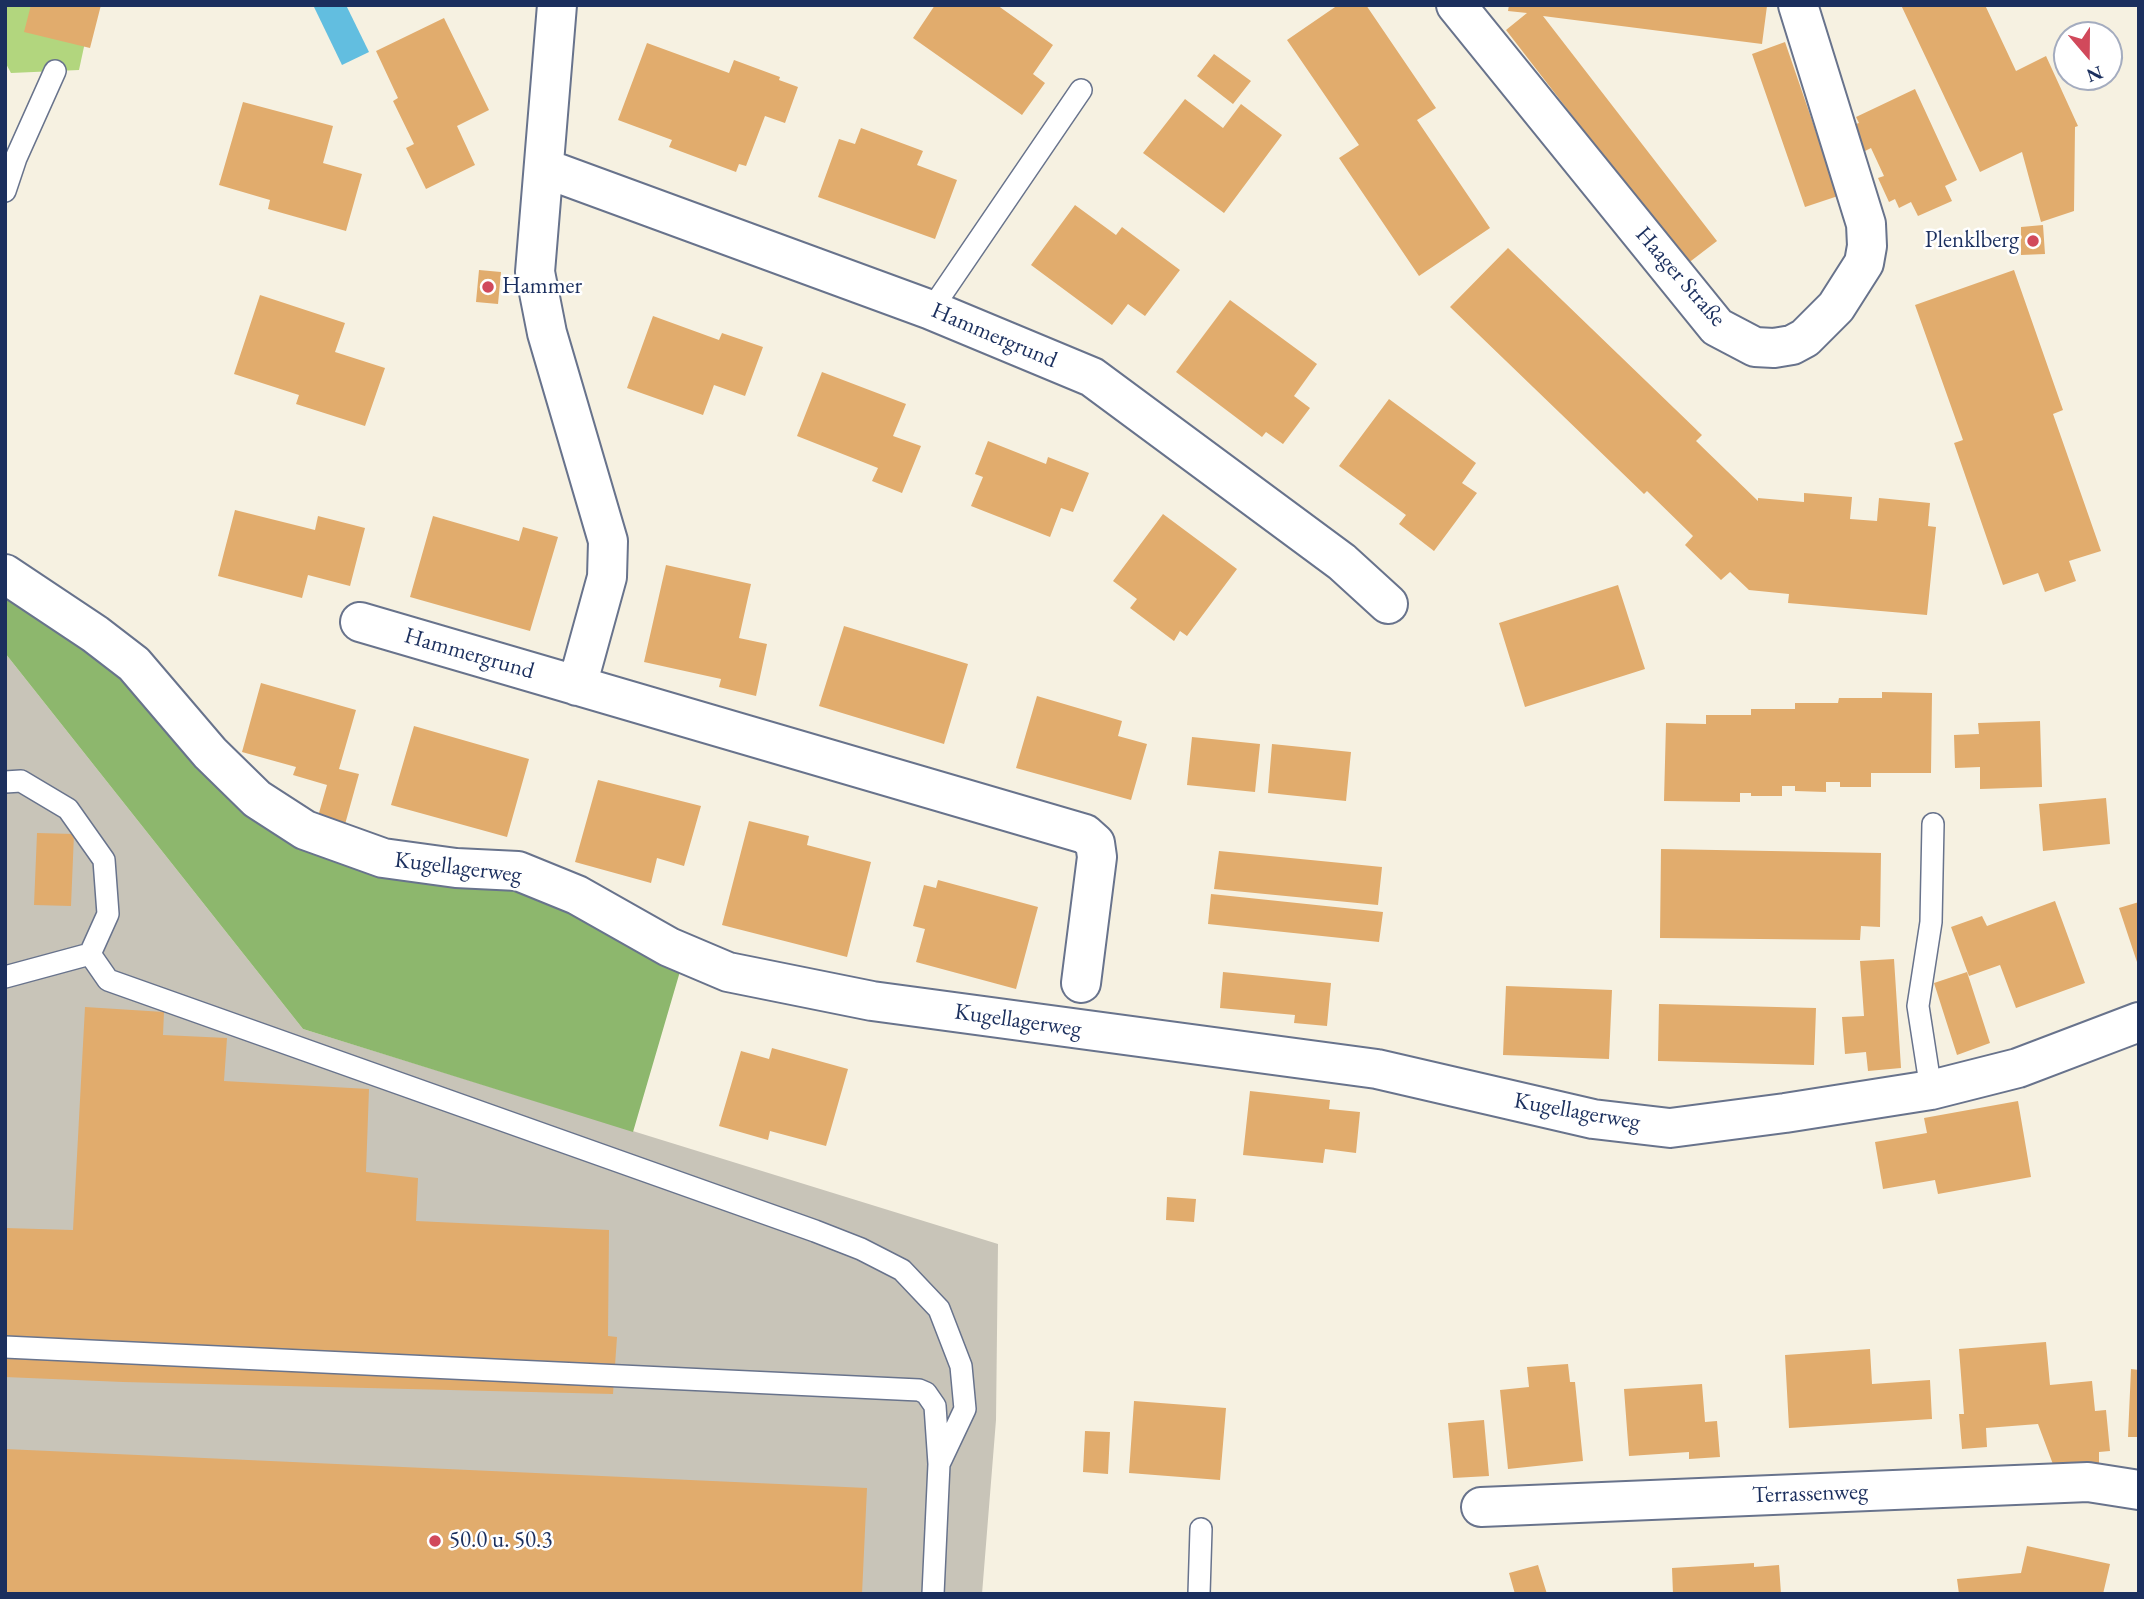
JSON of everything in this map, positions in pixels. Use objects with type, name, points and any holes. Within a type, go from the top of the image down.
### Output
[{"type":"street","points":[[556,5],[535,272],[547,333],[608,541],[607,577],[577,686]]},
{"type":"street","name":"Haager Straße","points":[[1455,5],[1717,327],[1755,348],[1792,345],[1805,338],[1836,307],[1864,263],[1867,246],[1866,224],[1798,5]]},
{"type":"street","name":"Hammergrund","points":[[544,168],[931,310],[1092,377],[1342,562],[1388,604]]},
{"type":"street","name":"Kugellagerweg","points":[[5,574],[95,634],[134,664],[210,753],[257,799],[305,830],[383,858],[456,868],[518,872],[577,895],[669,947],[727,972],[872,1001],[1377,1069],[1593,1119],[1670,1128],[1931,1090],[2018,1068],[2139,1022]]},
{"type":"street","name":"Hammergrund","points":[[360,622],[1085,835],[1095,843],[1097,857],[1081,983]]},
{"type":"street","name":"Terrassenweg","points":[[1481,1507],[2088,1482],[2139,1490]]},
{"type":"lane","points":[[5,191],[16,158],[55,71]]},
{"type":"lane","points":[[931,310],[1081,90]]},
{"type":"lane","points":[[5,782],[21,781],[68,809],[104,860],[108,914],[90,954]]},
{"type":"lane","points":[[1931,1090],[1918,1006],[1931,922],[1933,824]]},
{"type":"lane","points":[[5,977],[90,954]]},
{"type":"lane","points":[[90,954],[108,980],[816,1231],[861,1249],[902,1270],[939,1309],[961,1366],[965,1409],[939,1464]]},
{"type":"lane","points":[[5,1347],[919,1390],[926,1393],[935,1406],[939,1464],[933,1594]]},
{"type":"lane","points":[[1199,1594],[1201,1529]]},
{"type":"shaded area","points":[[5,653],[303,1029],[998,1244],[996,1420],[982,1594],[5,1594]]},
{"type":"green space","points":[[5,5],[93,5],[79,70],[11,73],[5,62]]},
{"type":"green space","points":[[5,594],[112,662],[241,804],[522,889],[681,968],[633,1132],[303,1029],[5,653]]},
{"type":"water","points":[[346,5],[369,52],[342,65],[314,7]]},
{"type":"building","points":[[31,5],[101,5],[90,48],[24,32]]},
{"type":"building","points":[[935,5],[997,5],[1053,45],[1033,74],[1045,83],[1022,115],[913,38]]},
{"type":"building","points":[[1338,5],[1366,5],[1436,108],[1417,120],[1490,228],[1419,276],[1339,158],[1359,145],[1287,40]]},
{"type":"building","points":[[1509,5],[1767,6],[1762,44],[1543,16],[1717,241],[1687,264],[1506,30],[1527,13],[1508,11]]},
{"type":"building","points":[[1901,5],[1985,5],[2016,71],[2046,56],[2053,71],[2053,91],[2062,91],[2078,126],[2075,127],[2074,211],[2041,222],[2022,152],[1980,172]]},
{"type":"building","points":[[444,18],[489,110],[457,126],[475,165],[426,189],[406,148],[414,144],[393,101],[398,98],[376,51]]},
{"type":"building","points":[[1785,42],[1838,196],[1805,207],[1752,54]]},
{"type":"building","points":[[647,43],[729,73],[734,60],[780,77],[779,80],[798,87],[785,123],[765,116],[746,166],[739,164],[736,172],[669,147],[672,140],[618,120]]},
{"type":"building","points":[[1214,54],[1251,81],[1233,104],[1197,76]]},
{"type":"building","points":[[1915,89],[1957,180],[1945,186],[1952,201],[1918,216],[1911,202],[1899,208],[1895,199],[1889,202],[1878,178],[1884,176],[1871,148],[1865,151],[1853,125],[1859,123],[1856,117]]},
{"type":"building","points":[[1185,99],[1223,128],[1241,104],[1282,135],[1224,213],[1143,153]]},
{"type":"building","points":[[243,102],[333,126],[323,163],[362,174],[346,231],[268,209],[270,200],[219,185]]},
{"type":"building","points":[[861,128],[923,151],[917,165],[957,180],[935,239],[818,197],[839,139],[855,144]]},
{"type":"building","points":[[1075,205],[1116,235],[1122,227],[1180,270],[1145,316],[1128,304],[1112,325],[1031,265]]},
{"type":"building","name":"Plenklberg","points":[[2043,225],[2045,254],[2021,255],[2021,227]]},
{"type":"building","points":[[1508,248],[1702,435],[1696,441],[1758,501],[1758,498],[1804,502],[1804,493],[1852,497],[1850,519],[1877,521],[1879,498],[1930,503],[1928,526],[1936,527],[1927,615],[1788,603],[1789,594],[1749,590],[1730,572],[1721,580],[1685,545],[1693,536],[1647,491],[1644,494],[1450,307]]},
{"type":"building","name":"Hammer","points":[[479,270],[501,272],[498,304],[476,302]]},
{"type":"building","points":[[2014,270],[2063,410],[2053,414],[2101,551],[2069,561],[2076,581],[2045,592],[2038,573],[2003,585],[1954,443],[1963,440],[1915,305]]},
{"type":"building","points":[[260,295],[345,323],[335,352],[385,368],[365,426],[296,404],[299,395],[234,374]]},
{"type":"building","points":[[1230,300],[1317,364],[1294,396],[1310,408],[1283,444],[1266,432],[1262,437],[1176,372]]},
{"type":"building","points":[[653,316],[719,340],[722,333],[763,347],[745,396],[714,385],[703,415],[627,388]]},
{"type":"building","points":[[822,372],[906,404],[893,436],[921,446],[902,493],[872,481],[878,468],[797,436]]},
{"type":"building","points":[[1389,399],[1476,463],[1462,483],[1477,493],[1434,551],[1399,524],[1406,515],[1339,466]]},
{"type":"building","points":[[988,441],[1046,464],[1048,457],[1089,473],[1073,512],[1061,508],[1050,537],[971,506],[983,477],[975,474]]},
{"type":"building","points":[[235,510],[315,530],[318,516],[365,528],[350,586],[308,575],[302,598],[218,576]]},
{"type":"building","points":[[1163,514],[1237,569],[1187,636],[1180,631],[1174,641],[1130,608],[1137,599],[1113,581]]},
{"type":"building","points":[[433,516],[519,541],[523,527],[558,537],[530,631],[410,597]]},
{"type":"building","points":[[666,565],[751,584],[739,638],[767,644],[756,696],[719,687],[721,679],[644,662]]},
{"type":"building","points":[[1618,585],[1645,669],[1525,707],[1499,623]]},
{"type":"building","points":[[844,626],[968,664],[944,744],[819,706]]},
{"type":"building","points":[[261,683],[356,710],[339,769],[359,774],[344,828],[317,820],[327,785],[293,775],[296,767],[242,752]]},
{"type":"building","points":[[1882,692],[1932,693],[1931,773],[1871,773],[1871,787],[1840,787],[1840,782],[1826,782],[1826,792],[1795,791],[1795,786],[1782,786],[1782,796],[1751,796],[1751,793],[1740,793],[1740,802],[1664,801],[1666,723],[1706,724],[1706,715],[1751,715],[1751,709],[1795,709],[1795,703],[1838,703],[1839,698],[1882,698]]},
{"type":"building","points":[[1037,696],[1122,721],[1118,736],[1147,744],[1131,800],[1016,768]]},
{"type":"building","points":[[2040,721],[2042,787],[1980,789],[1980,767],[1955,768],[1954,735],[1979,734],[1978,723]]},
{"type":"building","points":[[414,726],[529,759],[507,837],[391,805]]},
{"type":"building","points":[[1192,737],[1260,744],[1255,792],[1187,785]]},
{"type":"building","points":[[1272,744],[1351,752],[1346,801],[1268,793]]},
{"type":"building","points":[[598,780],[701,806],[684,866],[657,858],[651,883],[575,862]]},
{"type":"building","points":[[2106,798],[2110,844],[2043,851],[2039,804]]},
{"type":"building","points":[[749,821],[809,836],[807,845],[871,862],[847,957],[722,925]]},
{"type":"building","points":[[37,833],[74,834],[71,906],[34,905]]},
{"type":"building","points":[[1661,849],[1881,853],[1880,927],[1861,926],[1860,940],[1660,938]]},
{"type":"building","points":[[1219,851],[1382,867],[1378,905],[1214,889]]},
{"type":"building","points":[[938,880],[1038,907],[1016,989],[916,962],[925,929],[913,926],[924,885],[936,888]]},
{"type":"building","points":[[1211,894],[1383,912],[1379,942],[1208,924]]},
{"type":"building","points":[[2055,901],[2085,983],[2016,1008],[2000,965],[1969,976],[1951,927],[1982,916],[1987,926]]},
{"type":"building","points":[[2139,902],[2139,965],[2138,965],[2119,908]]},
{"type":"building","points":[[1894,959],[1901,1068],[1868,1071],[1866,1052],[1845,1054],[1842,1017],[1864,1016],[1860,961]]},
{"type":"building","points":[[1223,972],[1331,983],[1327,1026],[1294,1023],[1295,1015],[1220,1008]]},
{"type":"building","points":[[1967,972],[1990,1043],[1957,1055],[1934,983]]},
{"type":"building","points":[[1506,986],[1612,990],[1609,1059],[1503,1055]]},
{"type":"building","points":[[1659,1004],[1816,1008],[1814,1065],[1658,1061]]},
{"type":"building","points":[[85,1007],[164,1012],[163,1035],[227,1038],[224,1081],[369,1089],[366,1172],[418,1178],[416,1221],[609,1230],[608,1336],[617,1337],[613,1394],[5,1377],[5,1228],[73,1230]]},
{"type":"building","points":[[772,1048],[848,1069],[826,1146],[770,1131],[768,1140],[719,1126],[741,1051],[769,1059]]},
{"type":"building","points":[[1250,1091],[1330,1100],[1329,1109],[1360,1112],[1356,1153],[1325,1149],[1323,1163],[1243,1155]]},
{"type":"building","points":[[2018,1101],[2031,1177],[1938,1194],[1935,1180],[1883,1189],[1875,1142],[1927,1133],[1924,1118]]},
{"type":"building","points":[[1167,1197],[1196,1199],[1194,1222],[1166,1220]]},
{"type":"building","points":[[2046,1342],[2050,1385],[2092,1381],[2095,1411],[2106,1410],[2110,1451],[2099,1452],[2099,1467],[2054,1467],[2038,1424],[1986,1428],[1987,1447],[1962,1449],[1959,1414],[1964,1414],[1959,1349]]},
{"type":"building","points":[[1870,1349],[1872,1384],[1930,1380],[1932,1419],[1789,1428],[1785,1355]]},
{"type":"building","points":[[1568,1364],[1570,1382],[1575,1382],[1583,1461],[1508,1469],[1500,1390],[1529,1387],[1527,1367]]},
{"type":"building","points":[[2131,1369],[2139,1370],[2139,1437],[2128,1437]]},
{"type":"building","points":[[1702,1384],[1705,1422],[1717,1421],[1720,1457],[1689,1459],[1689,1452],[1629,1456],[1624,1389]]},
{"type":"building","points":[[1134,1401],[1226,1408],[1220,1480],[1129,1473]]},
{"type":"building","points":[[1484,1420],[1489,1476],[1453,1478],[1448,1423]]},
{"type":"building","points":[[1085,1431],[1110,1432],[1108,1474],[1083,1472]]},
{"type":"building","name":"50.0 u. 50.3","points":[[5,1449],[867,1488],[862,1594],[5,1594]]},
{"type":"building","points":[[2027,1546],[2110,1564],[2103,1594],[1959,1594],[1957,1579],[2021,1573]]},
{"type":"building","points":[[1754,1563],[1754,1567],[1779,1565],[1781,1594],[1673,1594],[1672,1568]]},
{"type":"building","points":[[1538,1565],[1547,1594],[1515,1594],[1509,1573]]},
{"type":"place","name":"Plenklberg","points":[[2033,241]]},
{"type":"place","name":"Hammer","points":[[488,287]]},
{"type":"place","name":"50.0 u. 50.3","points":[[435,1541]]}]
